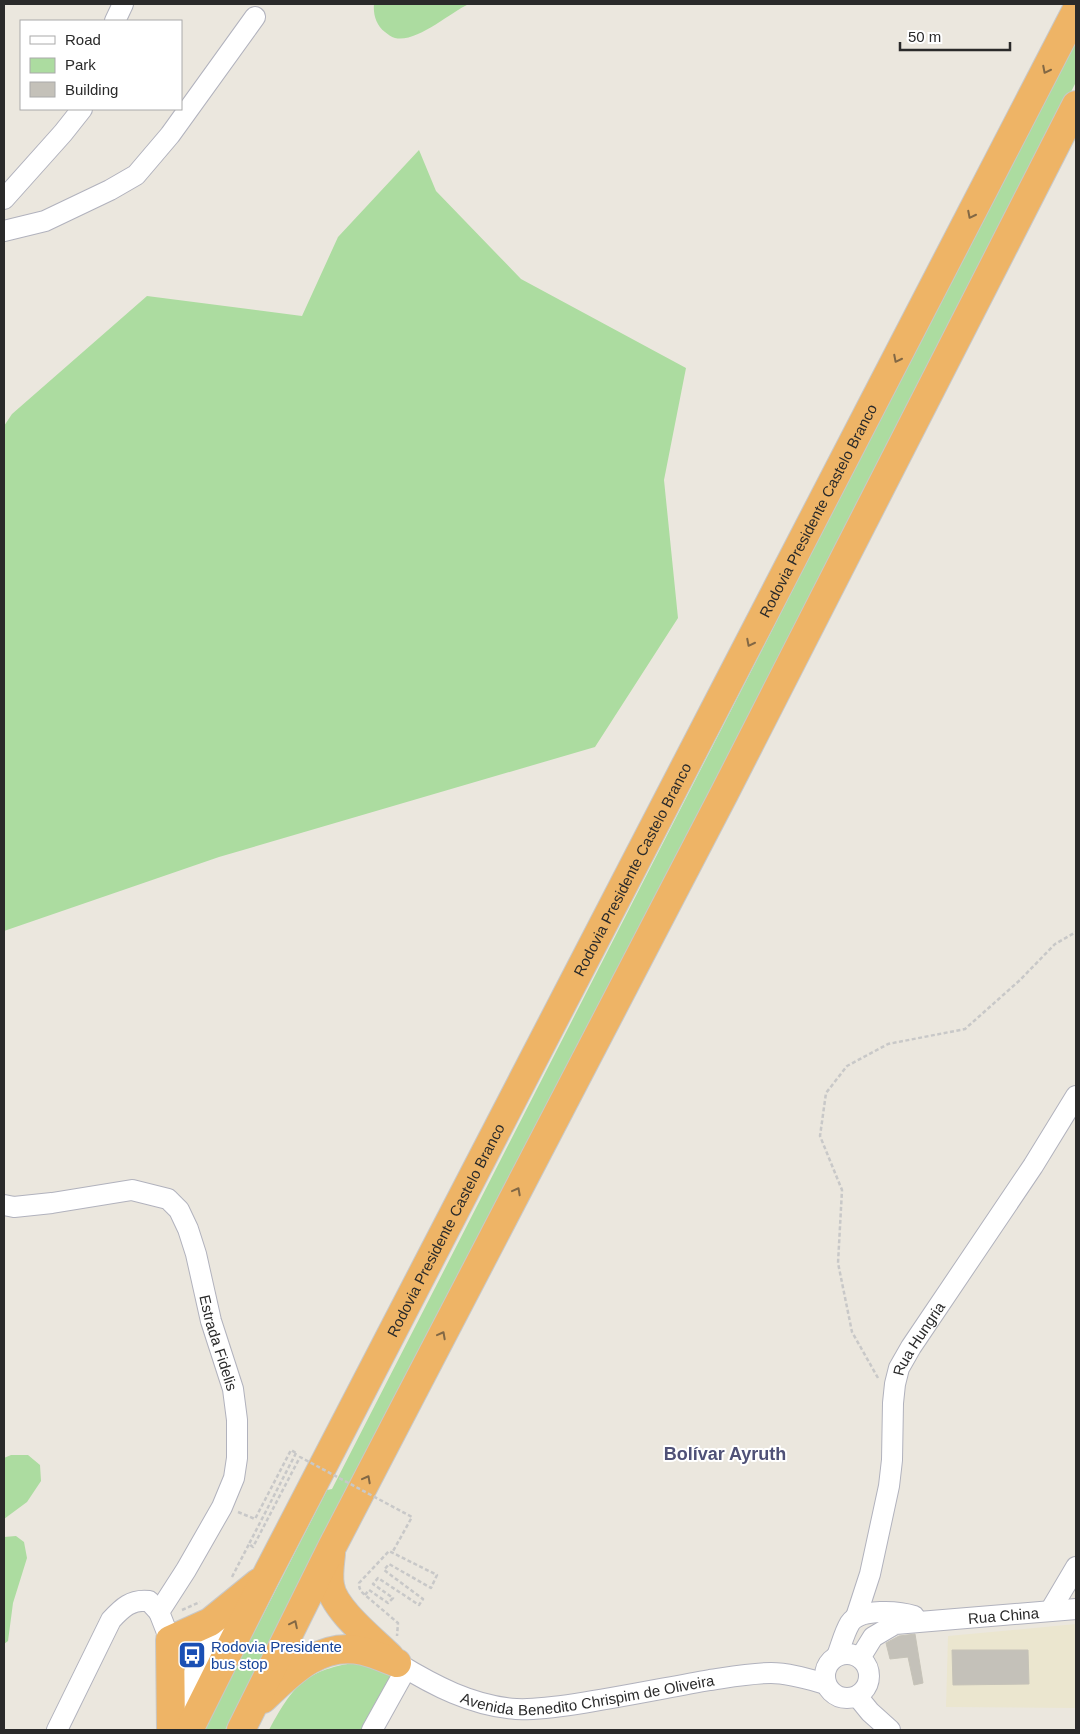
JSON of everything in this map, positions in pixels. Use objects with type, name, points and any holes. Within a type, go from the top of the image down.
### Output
[{"type":"highway","name":"Rodovia Presidente Castelo Branco","points":[[177,1728],[265,1578],[1076,11]]},
{"type":"highway","points":[[245,1721],[332,1546],[724,794],[1076,105]]},
{"type":"highway","points":[[332,1546],[329,1580],[334,1598],[341,1609],[401,1666]]},
{"type":"highway","points":[[177,1728],[164,1623],[210,1622],[231,1592],[265,1578]]},
{"type":"highway","points":[[245,1721],[286,1676],[321,1653],[350,1649],[364,1651],[401,1666]]},
{"type":"street","points":[[115,20],[123,4]]},
{"type":"street","points":[[4,231],[45,221],[110,190],[136,175],[170,135],[254,17]]},
{"type":"street","points":[[4,199],[81,110]]},
{"type":"street","name":"Rua Hungria","points":[[856,1617],[870,1574],[890,1486],[893,1403],[899,1368],[911,1347],[1033,1166],[1076,1096]]},
{"type":"street","name":"Estrada Fidelis","points":[[4,1204],[14,1207],[43,1204],[132,1190],[168,1199],[179,1210],[188,1229],[196,1254],[211,1321],[233,1389],[237,1420],[237,1458],[234,1478],[222,1506],[186,1570],[164,1623]]},
{"type":"street","points":[[1050,1611],[1076,1567]]},
{"type":"street","points":[[177,1728],[194,1673],[231,1592]]},
{"type":"street","points":[[57,1730],[111,1620],[122,1608],[136,1601],[149,1601],[164,1623]]},
{"type":"street","name":"Rua China","points":[[860,1658],[873,1637],[895,1624],[1076,1609]]},
{"type":"street","name":"Rua China","points":[[856,1617],[872,1612],[908,1614],[930,1620]]},
{"type":"street","points":[[830,1668],[843,1654],[855,1655],[860,1658],[869,1670],[869,1678],[863,1692],[850,1698],[842,1698],[830,1690],[830,1668],[850,1623],[856,1617]]},
{"type":"street","points":[[372,1730],[401,1666]]},
{"type":"street","name":"Avenida Benedito Chrispim de Oliveira","points":[[401,1666],[443,1689],[465,1698],[515,1709],[543,1709],[737,1676],[771,1673],[788,1674],[830,1668]]},
{"type":"street","points":[[857,1696],[870,1712],[890,1730]]},
{"type":"path","points":[[893,1403],[852,1332],[838,1263],[842,1190],[820,1136],[826,1093],[848,1066],[888,1044],[965,1029],[1020,980],[1055,944],[1076,932]]},
{"type":"path","points":[[222,1506],[256,1519],[291,1450],[296,1453],[234,1572],[231,1592]]},
{"type":"path","points":[[248,1544],[253,1547],[300,1457],[412,1516],[392,1553]]},
{"type":"path","points":[[365,1595],[369,1590],[388,1604],[392,1598],[374,1584],[378,1578],[419,1605],[423,1599],[384,1570],[389,1564],[432,1588],[437,1575],[389,1551],[359,1583],[359,1588],[365,1595],[398,1623],[401,1666]]},
{"type":"path","points":[[164,1623],[203,1600]]},
{"type":"shaded area","points":[[1076,1624],[1076,1708],[946,1707],[948,1636]]},
{"type":"green space","points":[[374,4],[469,4],[423,32],[404,38],[394,38],[379,26],[374,12]]},
{"type":"green space","points":[[1076,37],[1076,82],[1012,208],[225,1730],[204,1730],[327,1490],[332,1489]]},
{"type":"green space","points":[[419,150],[436,191],[521,279],[686,368],[664,480],[678,618],[595,747],[219,857],[4,931],[4,426],[12,414],[147,296],[302,316],[338,237]]},
{"type":"green space","points":[[11,1455],[28,1455],[40,1465],[41,1481],[27,1502],[4,1519],[4,1458]]},
{"type":"green space","points":[[16,1536],[24,1542],[27,1558],[13,1603],[8,1641],[4,1644],[4,1537]]},
{"type":"green space","points":[[366,1661],[393,1672],[364,1730],[269,1730],[287,1699],[306,1680],[330,1668]]},
{"type":"building","points":[[915,1634],[923,1683],[914,1685],[908,1657],[890,1659],[886,1643],[899,1636]]},
{"type":"building","points":[[952,1650],[1028,1650],[1029,1684],[953,1685]]},
{"type":"place","name":"Rodovia Presidente bus stop","points":[[192,1655]]},
{"type":"district","name":"Bolívar Ayruth","points":[[725,1454]]}]
